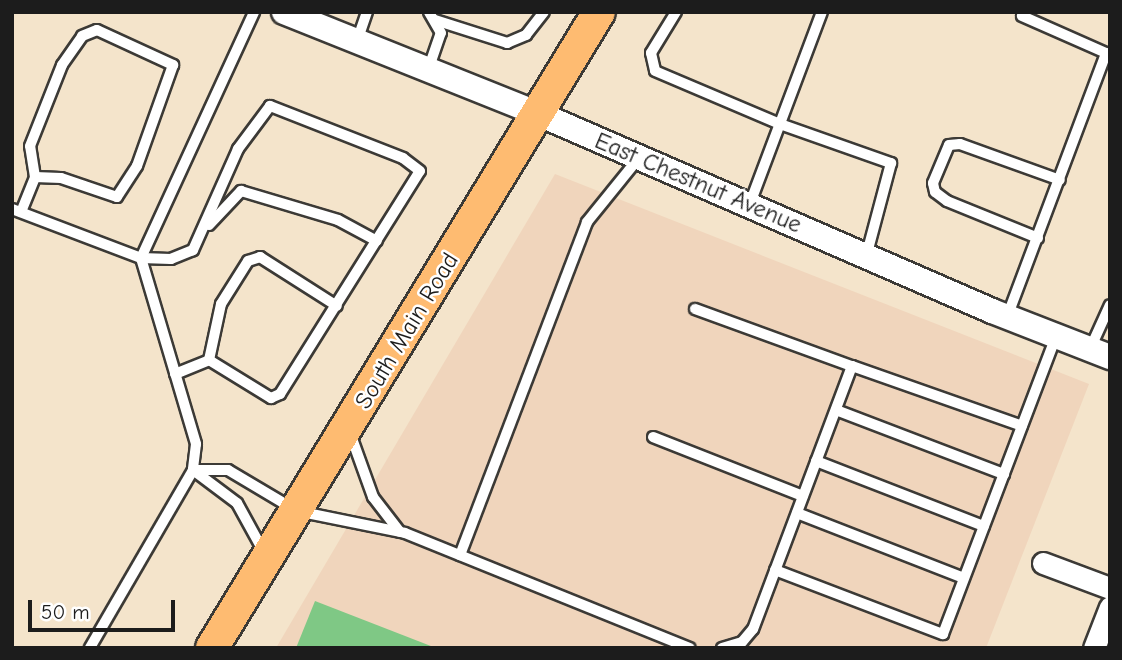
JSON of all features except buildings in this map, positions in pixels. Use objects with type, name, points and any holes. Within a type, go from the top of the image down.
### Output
[{"type":"main road","name":"South Main Road","points":[[212,648],[349,428],[599,12]]},
{"type":"street","name":"East Chestnut Avenue","points":[[284,12],[539,114],[866,257],[1100,353]]},
{"type":"street","points":[[1043,563],[1110,588]]},
{"type":"street","points":[[1094,648],[1110,607]]},
{"type":"lane","points":[[90,648],[194,470],[195,444],[141,258],[254,12]]},
{"type":"lane","points":[[357,41],[367,12]]},
{"type":"lane","points":[[432,16],[508,43],[526,35],[544,12]]},
{"type":"lane","points":[[676,12],[651,53],[655,71],[780,124],[891,163],[866,257]]},
{"type":"lane","points":[[749,205],[822,12]]},
{"type":"lane","points":[[428,70],[441,33],[432,16]]},
{"type":"lane","points":[[1007,317],[1106,53],[1022,16]]},
{"type":"lane","points":[[35,177],[61,178],[117,197],[137,166],[173,65],[97,30],[82,36],[62,65],[30,146],[35,177],[16,211],[141,258],[189,255],[207,227],[241,191],[338,220],[377,241]]},
{"type":"lane","points":[[207,227],[212,202],[238,149],[271,106],[403,158],[420,171],[281,394],[271,398],[209,360]]},
{"type":"lane","points":[[1038,238],[947,201],[935,192],[933,183],[949,145],[960,144],[1060,180]]},
{"type":"lane","points":[[460,555],[587,222],[638,158]]},
{"type":"lane","points":[[209,360],[221,304],[248,261],[260,257],[337,306]]},
{"type":"lane","points":[[1100,353],[1110,305]]},
{"type":"lane","points":[[695,309],[1022,426]]},
{"type":"lane","points":[[775,570],[943,634],[1056,336]]},
{"type":"lane","points":[[175,374],[209,360]]},
{"type":"lane","points":[[722,648],[744,645],[753,629],[852,366]]},
{"type":"lane","points":[[835,410],[1004,474]]},
{"type":"lane","points":[[349,428],[373,497],[400,532]]},
{"type":"lane","points":[[653,437],[803,496]]},
{"type":"lane","points":[[816,461],[984,526]]},
{"type":"lane","points":[[194,470],[228,470],[297,511],[400,532],[690,648]]},
{"type":"lane","points":[[194,470],[237,503],[268,558]]},
{"type":"lane","points":[[797,513],[964,578]]},
{"type":"shaded area","points":[[555,174],[1089,384],[986,648],[276,648]]},
{"type":"green space","points":[[315,601],[436,648],[296,648]]}]
